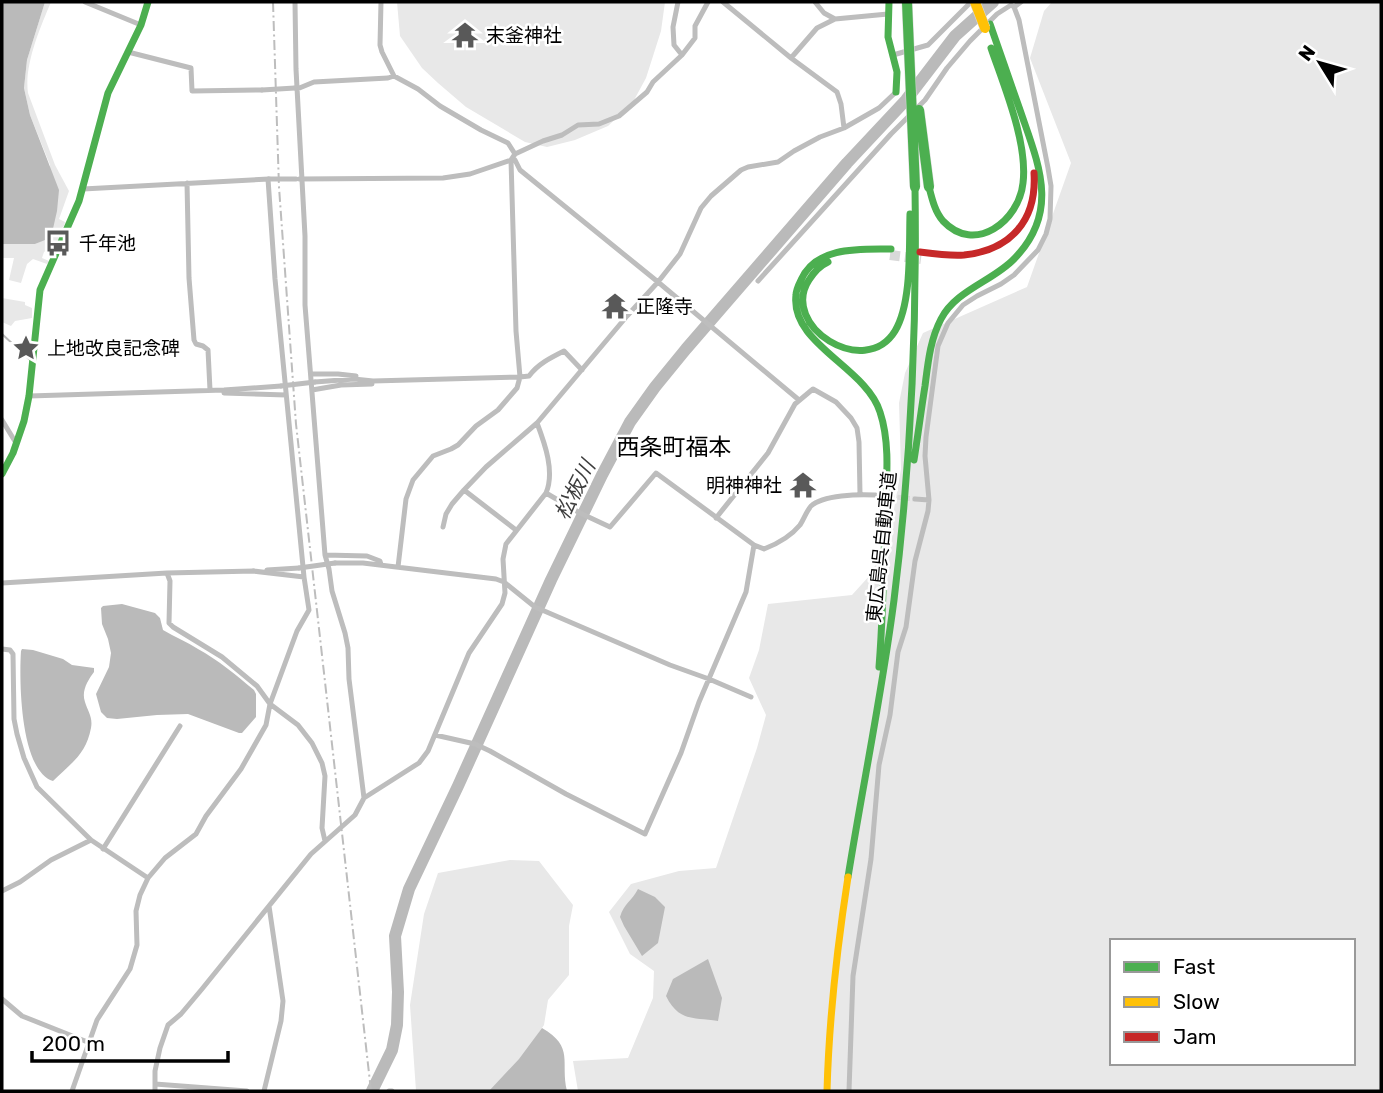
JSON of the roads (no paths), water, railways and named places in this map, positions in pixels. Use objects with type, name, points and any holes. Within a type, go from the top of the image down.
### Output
[{"type":"main road","points":[[2,474],[13,453],[24,421],[40,290],[79,201],[108,93],[141,25],[148,2]]},
{"type":"main road","points":[[889,2],[889,45],[898,83],[895,92]]},
{"type":"main road","name":"東広島呉自動車道","points":[[827,1091],[835,966],[886,656],[908,468],[916,267],[914,138],[907,2]]},
{"type":"main road","points":[[902,530],[931,345],[937,327],[956,301],[1015,258],[1036,226],[1042,203],[1043,188],[1039,166],[987,26],[973,2]]},
{"type":"main road","points":[[908,16],[929,187],[934,205],[945,223],[955,230],[966,235],[978,235],[991,232],[1012,215],[1023,186],[1024,170],[1014,119],[982,2]]},
{"type":"main road","points":[[1014,119],[1028,150],[1036,183],[1033,206],[1024,225],[1002,244],[988,250],[971,254],[921,256],[966,260],[1009,248],[1022,237],[1042,203]]},
{"type":"main road","points":[[873,741],[883,604],[886,501],[883,421],[877,401],[865,385],[805,330],[797,314],[796,301],[802,276],[821,258],[853,249],[891,252],[839,257],[823,264],[812,274],[804,293],[810,323],[818,334],[831,344],[848,350],[865,351],[889,339],[897,328],[906,293],[913,187]]},
{"type":"street","points":[[85,2],[141,25]]},
{"type":"street","points":[[295,2],[305,306],[325,555],[348,648],[349,679],[364,798]]},
{"type":"street","points":[[381,2],[380,44],[394,76],[418,89],[440,106],[508,143],[515,154]]},
{"type":"street","points":[[678,2],[673,27],[674,45],[682,55]]},
{"type":"street","points":[[398,567],[406,499],[413,480],[433,456],[457,445],[498,410],[517,388],[520,377],[511,160],[515,154],[562,135],[578,125],[599,124],[619,116],[647,92],[653,82],[682,55],[695,38],[695,26],[708,2]]},
{"type":"street","points":[[723,2],[837,92],[844,128]]},
{"type":"street","points":[[815,2],[824,13],[835,19]]},
{"type":"street","points":[[893,55],[928,45],[973,2]]},
{"type":"street","points":[[758,281],[925,100],[970,41],[997,14],[1020,2]]},
{"type":"street","points":[[849,1091],[853,976],[871,859],[879,765],[890,715],[898,652],[906,626],[915,561],[928,511],[925,456],[936,356],[948,323],[963,305],[1001,284],[1030,260],[1046,234],[1050,219],[1051,186],[1019,20],[1014,7]]},
{"type":"street","points":[[791,58],[817,28],[835,19],[888,14]]},
{"type":"street","points":[[128,52],[191,68],[192,90],[296,88],[314,82],[394,76]]},
{"type":"street","points":[[443,527],[446,514],[464,490],[537,423],[658,282],[687,243],[701,208],[711,195],[748,167],[778,162],[820,137],[844,128],[879,108],[895,92]]},
{"type":"street","points":[[83,189],[269,179],[443,178],[470,174],[515,160],[520,170],[799,400]]},
{"type":"street","points":[[72,1091],[97,1020],[130,969],[136,945],[136,911],[148,878],[165,858],[196,834],[241,769],[266,725],[270,704],[297,631],[309,610],[275,279],[269,179]]},
{"type":"street","points":[[187,183],[189,278],[194,340],[208,350],[210,390]]},
{"type":"street","points":[[29,396],[224,390],[354,379],[373,381],[520,377],[528,376],[539,364],[564,351],[582,370]]},
{"type":"street","points":[[311,374],[357,376],[373,381]]},
{"type":"street","points":[[312,390],[372,384],[373,381]]},
{"type":"street","points":[[716,518],[768,453],[799,400],[813,389],[836,402],[857,428],[860,494]]},
{"type":"street","points":[[224,390],[224,393],[286,395]]},
{"type":"street","points":[[2,421],[16,443]]},
{"type":"street","points":[[155,1091],[155,1071],[168,1026],[202,989],[311,854],[355,816],[364,798],[418,763],[428,751],[469,653],[502,604],[505,593],[503,559],[506,544],[550,485],[547,450],[537,423]]},
{"type":"street","points":[[546,493],[610,527],[656,473],[754,545],[764,549],[789,535],[812,505],[860,494],[875,495]]},
{"type":"street","points":[[464,490],[516,530]]},
{"type":"street","points":[[915,499],[929,500]]},
{"type":"street","points":[[435,735],[475,744],[490,751],[645,834],[746,592],[754,545]]},
{"type":"street","points":[[325,555],[367,556],[380,561],[381,565]]},
{"type":"street","points":[[2,583],[167,573],[253,571],[335,563],[363,563],[496,579],[504,582],[535,607],[670,665],[751,696]]},
{"type":"street","points":[[253,571],[304,578]]},
{"type":"street","points":[[167,573],[170,581],[169,623],[222,657],[248,678],[270,704],[298,724],[312,743],[322,762],[324,776],[322,828],[325,841]]},
{"type":"street","points":[[505,593],[513,591]]},
{"type":"street","points":[[2,649],[10,650],[13,654],[14,719],[37,787],[91,840],[148,878]]},
{"type":"street","points":[[103,849],[180,726]]},
{"type":"street","points":[[2,891],[51,860],[91,840]]},
{"type":"street","points":[[264,1091],[281,1021],[283,1001],[269,905]]},
{"type":"street","points":[[2,999],[22,1016],[90,1043]]},
{"type":"street","points":[[155,1084],[247,1091]]},
{"type":"waterway","name":"松板川","points":[[372,1091],[392,1050],[397,1025],[395,936],[409,889],[551,580],[630,422],[686,349],[847,163],[906,100],[955,36],[993,2]]},
{"type":"waterway","points":[[2,334],[29,359]]},
{"type":"tunnel","points":[[890,255],[921,259]]},
{"type":"tunnel","points":[[875,495],[915,499]]},
{"type":"railway","points":[[273,2],[279,187],[296,424],[371,1091]]},
{"type":"place","name":"末釜神社","points":[[465,35]]},
{"type":"place","name":"千年池","points":[[58,243]]},
{"type":"place","name":"正隆寺","points":[[615,306]]},
{"type":"place","name":"上地改良記念碑","points":[[26,348]]},
{"type":"place","name":"明神神社","points":[[803,485]]},
{"type":"district","name":"西条町福本","points":[[674,447]]}]
